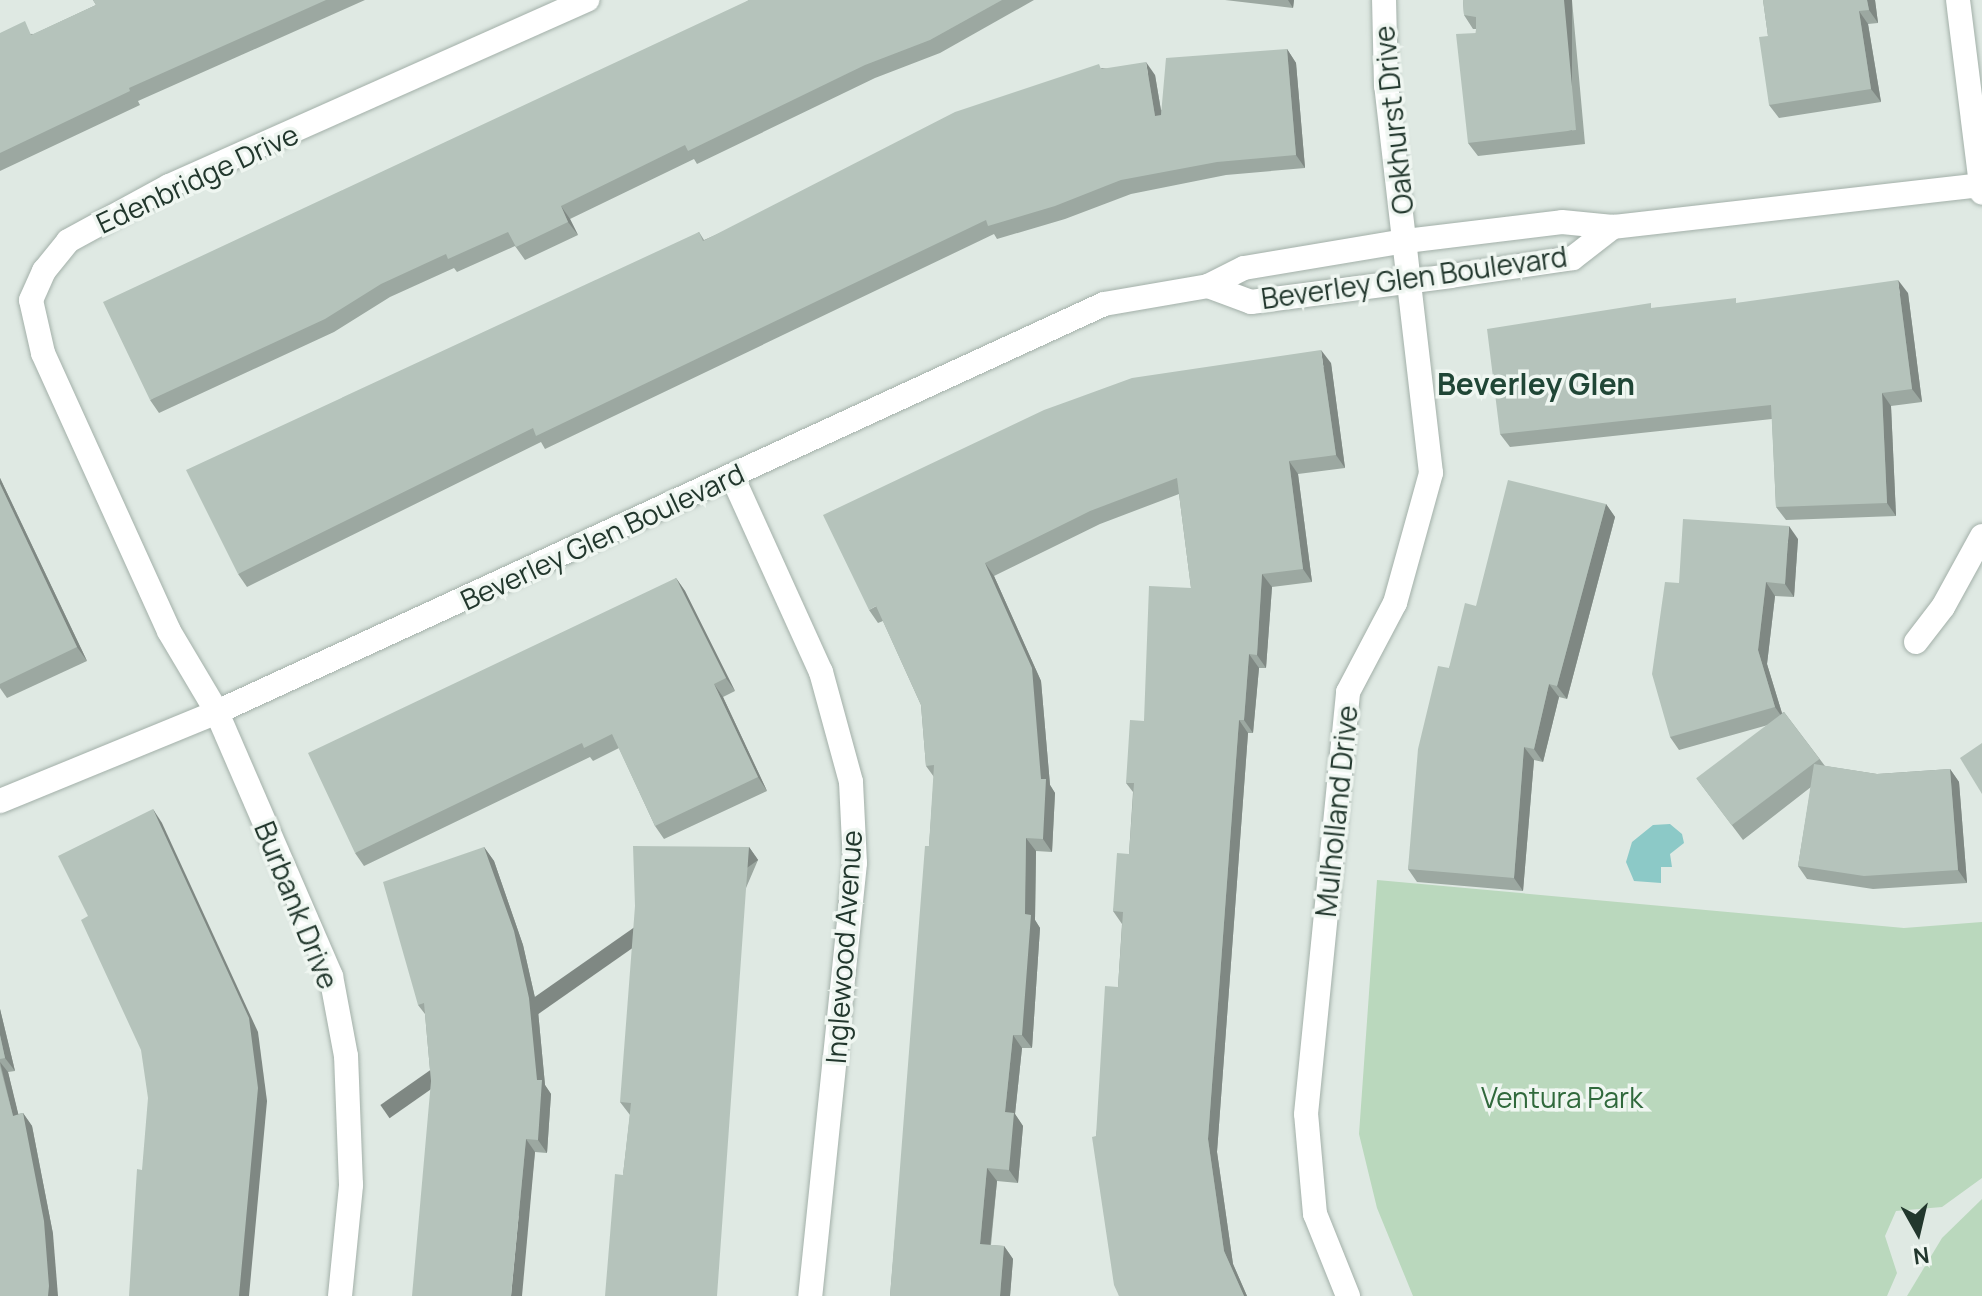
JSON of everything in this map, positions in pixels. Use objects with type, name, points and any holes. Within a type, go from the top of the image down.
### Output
[{"type":"street","name":"Edenbridge Drive","points":[[217,712],[169,631],[43,353],[31,300],[44,271],[68,241],[169,186],[587,0]]},
{"type":"street","name":"Oakhurst Drive","points":[[1384,0],[1386,86],[1406,241]]},
{"type":"street","points":[[1958,0],[1982,193]]},
{"type":"street","name":"Beverley Glen Boulevard","points":[[0,801],[217,712],[1104,304],[1208,286],[1244,268],[1406,241],[1562,222],[1613,227],[1982,185]]},
{"type":"street","name":"Beverley Glen Boulevard","points":[[1208,286],[1251,302],[1410,282],[1573,258],[1613,227]]},
{"type":"street","name":"Mulholland Drive","points":[[1348,1296],[1315,1214],[1306,1114],[1348,692],[1395,603],[1431,473],[1406,241]]},
{"type":"street","name":"Inglewood Avenue","points":[[732,476],[821,672],[851,782],[855,863],[810,1296]]},
{"type":"street","points":[[1916,642],[1943,607],[1982,536]]},
{"type":"street","name":"Burbank Drive","points":[[217,712],[331,976],[346,1056],[350,1171],[340,1296]]},
{"type":"green space","name":"Ventura Park","points":[[1377,880],[1904,928],[1982,922],[1982,1178],[1942,1207],[1896,1211],[1885,1236],[1897,1273],[1887,1296],[1413,1296],[1377,1208],[1359,1134]]},
{"type":"green space","points":[[1982,1199],[1982,1296],[1907,1296],[1942,1238]]},
{"type":"water","points":[[1670,824],[1682,834],[1684,843],[1670,854],[1672,867],[1661,867],[1661,883],[1634,881],[1626,862],[1632,842],[1653,825]]},
{"type":"building","points":[[93,0],[326,0],[129,88],[130,91],[0,153],[0,33],[25,21],[31,35],[96,5]]},
{"type":"building","points":[[749,0],[1002,0],[930,40],[865,65],[688,151],[685,145],[561,206],[568,222],[516,247],[508,232],[448,259],[446,254],[381,284],[325,319],[150,400],[103,302]]},
{"type":"building","points":[[1463,0],[1564,0],[1576,130],[1468,143],[1456,34],[1476,33],[1476,17],[1464,15]]},
{"type":"building","points":[[1763,0],[1867,0],[1869,10],[1859,11],[1871,89],[1769,105],[1759,37],[1768,36]]},
{"type":"building","points":[[1287,49],[1296,155],[1217,162],[1121,180],[1055,206],[988,226],[986,220],[536,436],[533,428],[238,574],[186,470],[699,232],[703,241],[955,112],[1099,64],[1101,69],[1146,62],[1155,116],[1161,115],[1166,58]]},
{"type":"building","points":[[1898,280],[1912,389],[1882,393],[1887,503],[1776,507],[1771,405],[1500,434],[1487,329],[1651,303],[1651,308],[1736,298],[1736,303]]},
{"type":"building","points":[[1321,350],[1336,455],[1289,461],[1303,569],[1262,574],[1257,655],[1249,654],[1244,720],[1239,720],[1208,1139],[1224,1251],[1244,1296],[1119,1296],[1114,1285],[1092,1137],[1096,1136],[1105,986],[1118,987],[1123,912],[1113,911],[1117,853],[1129,854],[1134,783],[1126,783],[1130,720],[1144,721],[1149,586],[1191,588],[1177,478],[1090,511],[985,563],[1032,668],[1041,779],[1046,779],[1043,839],[1026,838],[1025,914],[1031,915],[1022,1035],[1013,1035],[1005,1112],[1014,1113],[1009,1170],[987,1168],[980,1244],[1004,1246],[1000,1296],[890,1296],[934,765],[926,766],[921,705],[876,606],[869,610],[823,515],[1044,410],[1132,378]]},
{"type":"building","points":[[1508,480],[1606,504],[1557,686],[1549,684],[1534,749],[1524,747],[1514,878],[1408,869],[1418,749],[1438,666],[1449,668],[1465,603],[1476,606]]},
{"type":"building","points":[[0,484],[77,647],[0,684]]},
{"type":"building","points":[[1683,519],[1789,526],[1785,584],[1766,582],[1758,650],[1775,707],[1670,737],[1652,674],[1665,582],[1679,583]]},
{"type":"building","points":[[676,578],[726,678],[714,684],[758,777],[655,826],[612,734],[584,748],[582,743],[355,853],[308,753]]},
{"type":"building","points":[[1784,712],[1820,759],[1732,825],[1696,778]]},
{"type":"building","points":[[1982,743],[1982,794],[1960,758]]},
{"type":"building","points":[[1814,764],[1877,774],[1950,769],[1958,870],[1864,876],[1798,866]]},
{"type":"building","points":[[153,809],[249,1018],[258,1088],[239,1296],[129,1296],[137,1169],[142,1170],[148,1098],[141,1050],[81,920],[88,916],[58,856]]},
{"type":"building","points":[[633,846],[749,847],[717,1296],[605,1296],[615,1174],[623,1175],[631,1103],[620,1102],[635,906]]},
{"type":"building","points":[[484,847],[514,931],[529,998],[537,1080],[542,1080],[538,1140],[526,1139],[511,1296],[412,1296],[431,1081],[424,1003],[418,1005],[383,882]]},
{"type":"building","points":[[0,1035],[5,1058],[0,1059]]},
{"type":"building","points":[[0,1066],[13,1116],[23,1113],[44,1221],[48,1296],[0,1296]]},
{"type":"district","name":"Beverley Glen","points":[[1536,384]]}]
